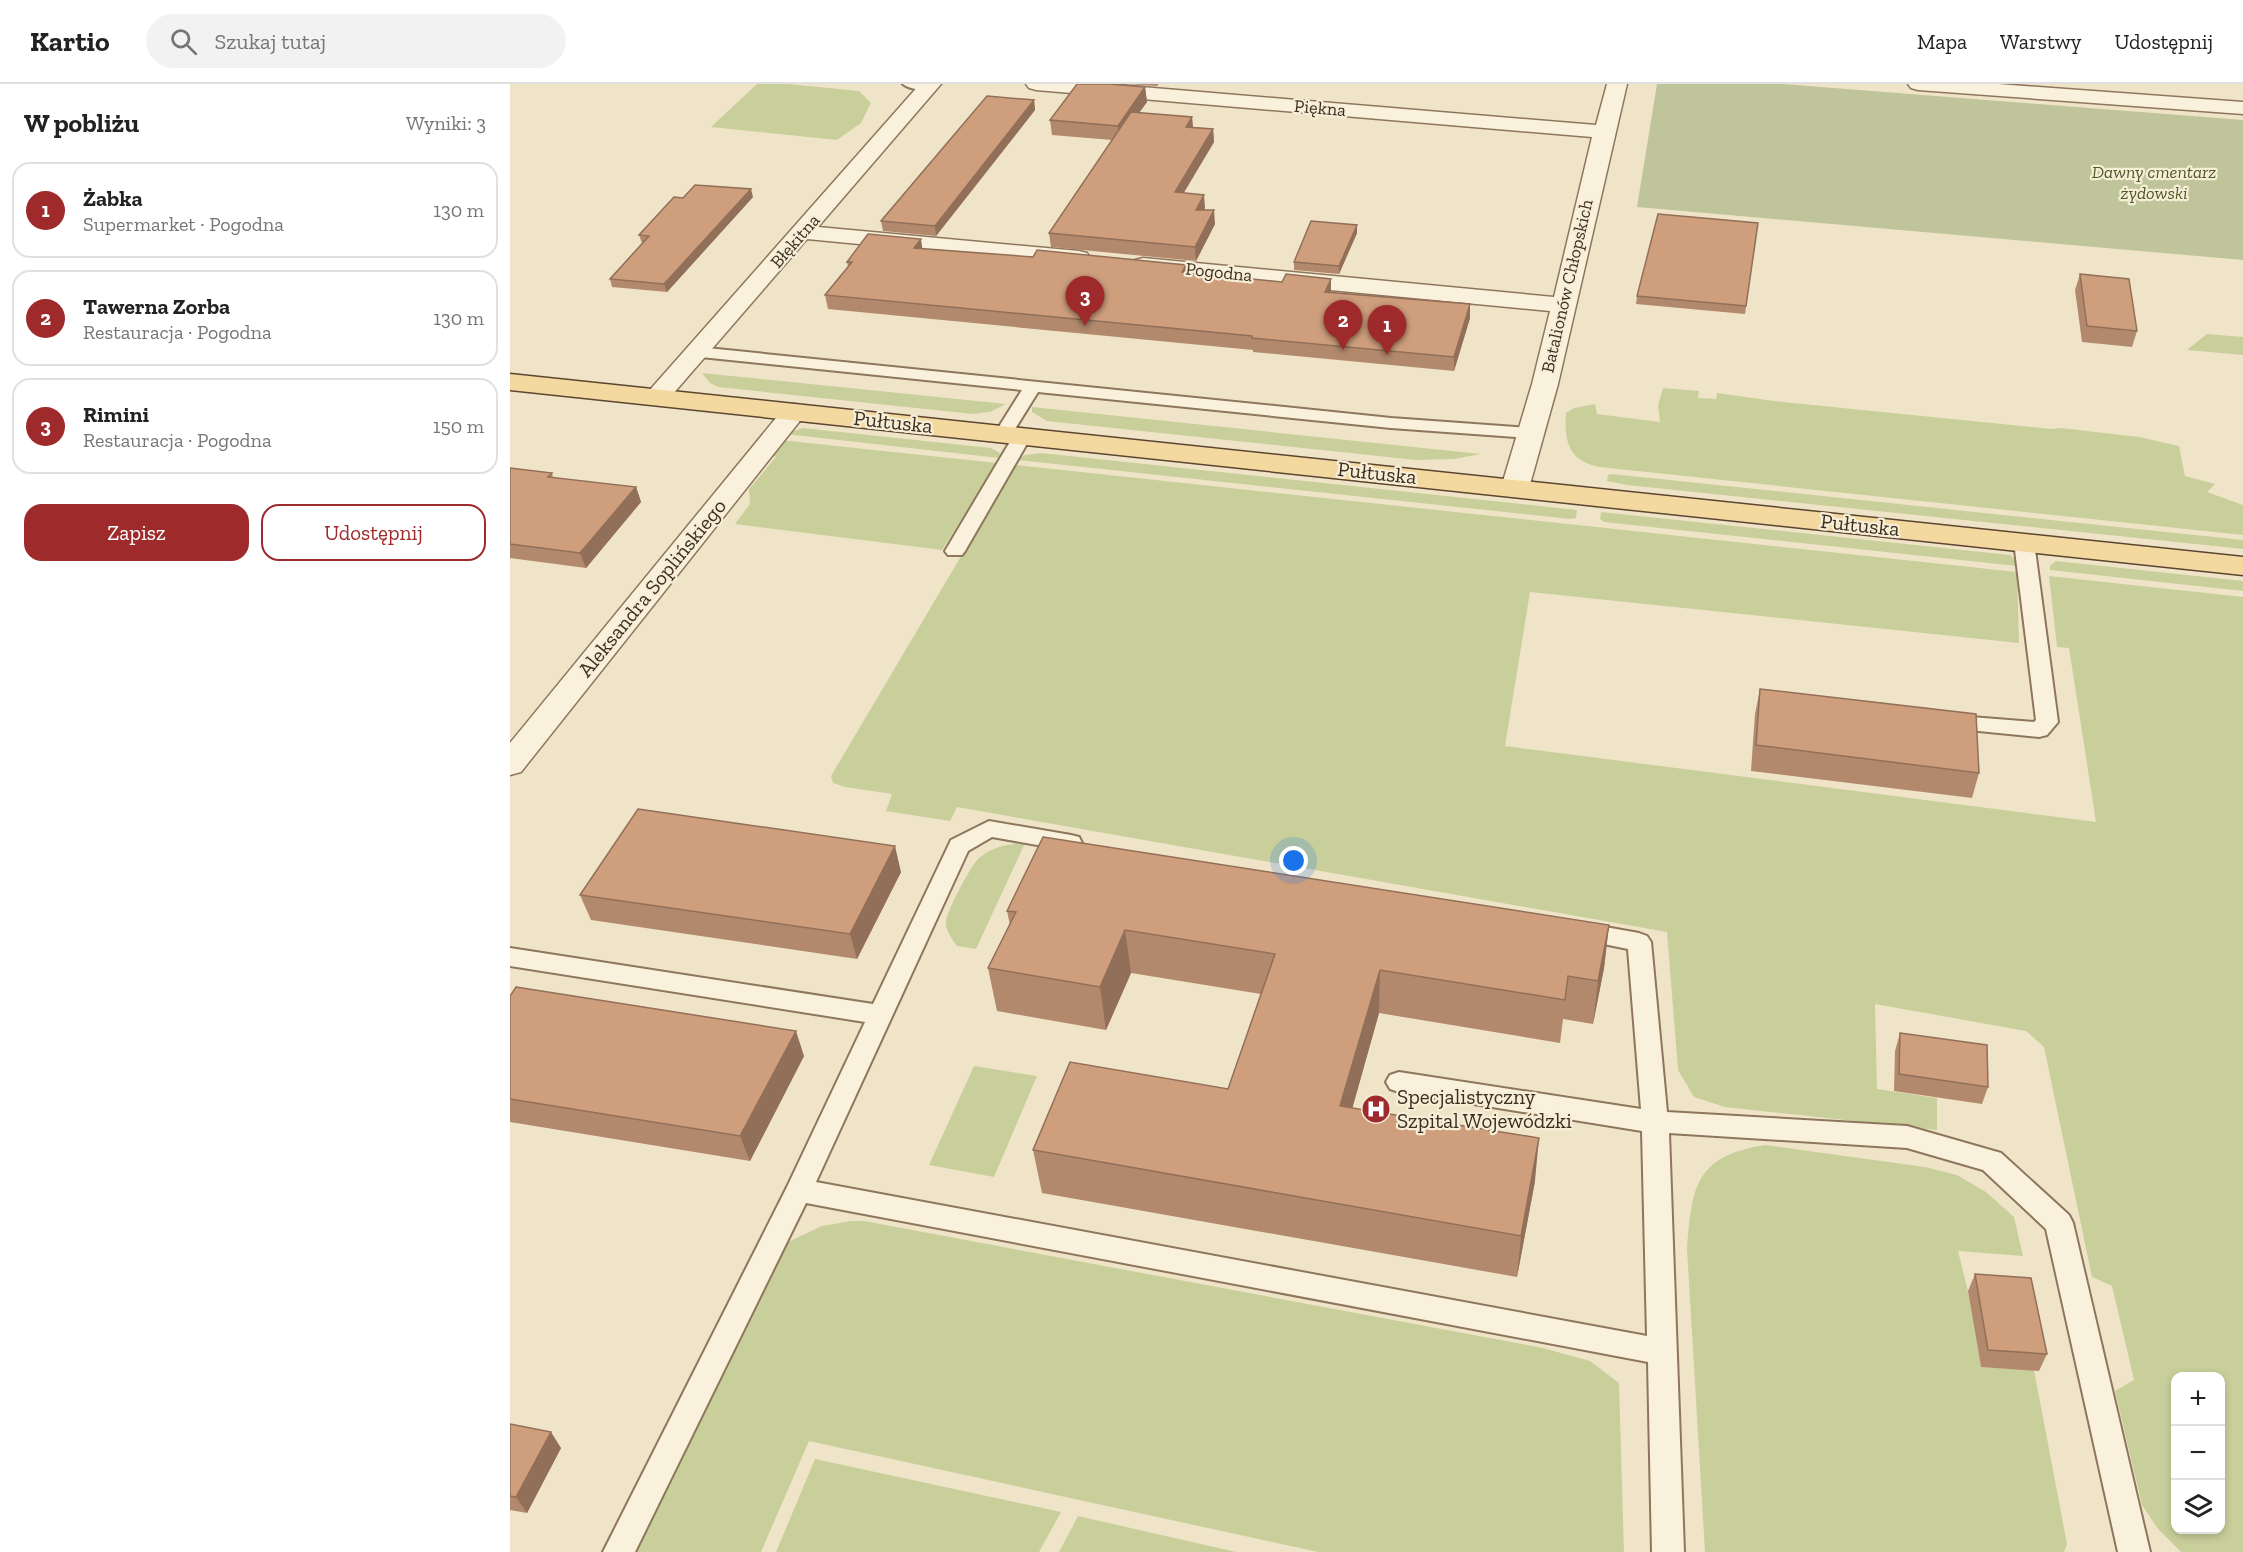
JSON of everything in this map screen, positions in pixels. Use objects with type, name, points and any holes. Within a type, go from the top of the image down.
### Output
[{"type":"main road","name":"Pułtuska","points":[[510,382],[2243,566]]},
{"type":"street","name":"Piękna","points":[[1036,84],[1604,132]]},
{"type":"street","name":"Batalionów Chłopskich","points":[[1515,488],[1531,433],[1617,84]]},
{"type":"street","points":[[1918,84],[2243,108]]},
{"type":"street","name":"Błękitna","points":[[657,397],[804,232],[923,85]]},
{"type":"street","points":[[804,232],[1100,260]]},
{"type":"street","name":"Pogodna","points":[[1124,263],[1562,305]]},
{"type":"street","name":"Aleksandra Soplińskiego","points":[[510,764],[794,412]]},
{"type":"lane","points":[[697,352],[1391,423],[1531,433]]},
{"type":"lane","points":[[955,551],[1014,434],[1033,386]]},
{"type":"lane","points":[[1922,719],[2039,730],[2047,722],[2024,542]]},
{"type":"lane","points":[[619,1552],[799,1190],[959,846],[989,829],[1096,847]]},
{"type":"lane","points":[[1557,927],[1640,942],[1655,1122],[1668,1552]]},
{"type":"lane","points":[[510,957],[880,1015]]},
{"type":"lane","points":[[1399,1082],[1655,1122],[1907,1137],[1992,1161],[2059,1223],[2134,1552]]},
{"type":"lane","points":[[799,1190],[1662,1353]]},
{"type":"green space","points":[[757,84],[788,84],[859,91],[871,103],[861,123],[837,140],[711,127]]},
{"type":"green space","name":"Dawny cmentarz żydowski","points":[[1657,84],[1783,84],[2243,120],[2243,260],[1637,207]]},
{"type":"green space","points":[[2207,334],[2243,337],[2243,355],[2187,350]]},
{"type":"green space","points":[[702,373],[1006,404],[990,412],[973,414],[718,387],[710,383]]},
{"type":"green space","points":[[1663,388],[1699,391],[1698,398],[1716,399],[1717,393],[1774,401],[2051,429],[2061,428],[2139,437],[2179,446],[2185,476],[2215,484],[2207,492],[2243,505],[2243,535],[1599,467],[1580,460],[1574,454],[1567,440],[1566,413],[1574,408],[1595,404],[1597,414],[1660,422],[1658,405]]},
{"type":"green space","points":[[1032,407],[1481,454],[1454,459],[1416,460],[1047,421],[1032,412]]},
{"type":"green space","points":[[803,428],[991,448],[1000,453],[999,458],[785,434]]},
{"type":"green space","points":[[780,440],[997,463],[942,550],[735,524],[750,504],[749,489],[776,457],[769,454]]},
{"type":"green space","points":[[1041,453],[1577,510],[1576,518],[1570,519],[1018,460],[1025,455]]},
{"type":"green space","points":[[1015,465],[2017,572],[2019,643],[1530,592],[1505,746],[2096,822],[2069,648],[2057,647],[2049,576],[2243,597],[2243,1552],[2181,1552],[2158,1529],[2142,1505],[2115,1391],[2134,1380],[2112,1286],[2092,1277],[2044,1047],[2026,1031],[1875,1004],[1877,1089],[1937,1098],[1937,1130],[1725,1107],[1694,1097],[1678,1070],[1667,932],[957,807],[950,821],[886,811],[892,794],[833,783],[831,776]]},
{"type":"green space","points":[[1608,475],[2243,540],[2243,549],[1627,485],[1607,481]]},
{"type":"green space","points":[[1601,512],[2010,555],[2017,562],[2017,566],[1604,522],[1600,519]]},
{"type":"green space","points":[[2056,561],[2243,581],[2243,591],[2050,570],[2050,566]]},
{"type":"green space","points":[[1025,843],[976,949],[957,946],[948,931],[947,916],[974,864],[994,849]]},
{"type":"green space","points":[[974,1066],[1037,1076],[994,1177],[929,1165]]},
{"type":"green space","points":[[1765,1145],[1925,1167],[1957,1175],[1986,1192],[2014,1217],[2023,1256],[1958,1251],[1968,1291],[1981,1367],[2034,1370],[2067,1544],[2064,1552],[1705,1552],[1687,1249],[1691,1209],[1701,1178],[1710,1167],[1724,1157],[1741,1150]]},
{"type":"green space","points":[[864,1221],[1543,1348],[1590,1361],[1619,1383],[1624,1552],[1318,1552],[809,1441],[761,1552],[628,1552],[764,1271],[786,1243],[822,1226]]},
{"type":"green space","points":[[815,1459],[1061,1512],[1039,1552],[776,1552]]},
{"type":"green space","points":[[1078,1516],[1236,1552],[1059,1552]]},
{"type":"building","points":[[1077,84],[1145,87],[1118,126],[1050,120]]},
{"type":"building","points":[[987,96],[1034,100],[935,226],[881,221]]},
{"type":"building","points":[[1131,112],[1192,117],[1186,127],[1213,129],[1175,192],[1204,195],[1196,210],[1214,210],[1195,247],[1049,233]]},
{"type":"building","points":[[695,185],[751,189],[664,284],[610,279],[649,236],[639,235],[674,197],[683,198]]},
{"type":"building","points":[[1658,214],[1758,223],[1746,306],[1637,296]]},
{"type":"building","points":[[1311,221],[1357,225],[1339,266],[1294,262]]},
{"type":"building","points":[[868,234],[921,239],[914,248],[1033,257],[1037,250],[1186,265],[1182,272],[1282,282],[1286,274],[1331,279],[1325,292],[1470,304],[1454,357],[825,295],[852,262],[847,262]]},
{"type":"building","points":[[2080,274],[2129,279],[2137,331],[2087,326]]},
{"type":"building","points":[[510,468],[552,473],[548,477],[636,487],[580,553],[510,544]]},
{"type":"building","points":[[1760,689],[1976,714],[1979,773],[1756,745]]},
{"type":"building","points":[[638,809],[895,846],[850,934],[580,895]]},
{"type":"building","points":[[1043,837],[1609,925],[1598,981],[1568,976],[1565,1000],[1380,970],[1340,1106],[1539,1138],[1521,1236],[1033,1150],[1070,1062],[1228,1089],[1275,954],[1125,930],[1100,987],[988,968],[1016,912],[1007,911]]},
{"type":"building","points":[[516,987],[796,1031],[740,1136],[510,1099],[510,996]]},
{"type":"building","points":[[1900,1033],[1987,1045],[1988,1087],[1899,1074]]},
{"type":"building","points":[[1975,1274],[2031,1278],[2047,1354],[1988,1350]]},
{"type":"building","points":[[510,1424],[551,1432],[516,1497],[510,1496]]},
{"type":"place","name":"Rimini","points":[[1085,326]]},
{"type":"place","name":"Tawerna Zorba","points":[[1343,350]]},
{"type":"place","name":"Żabka","points":[[1387,355]]},
{"type":"place","name":"Specjalistyczny Szpital Wojewódzki","points":[[1376,1109]]}]
